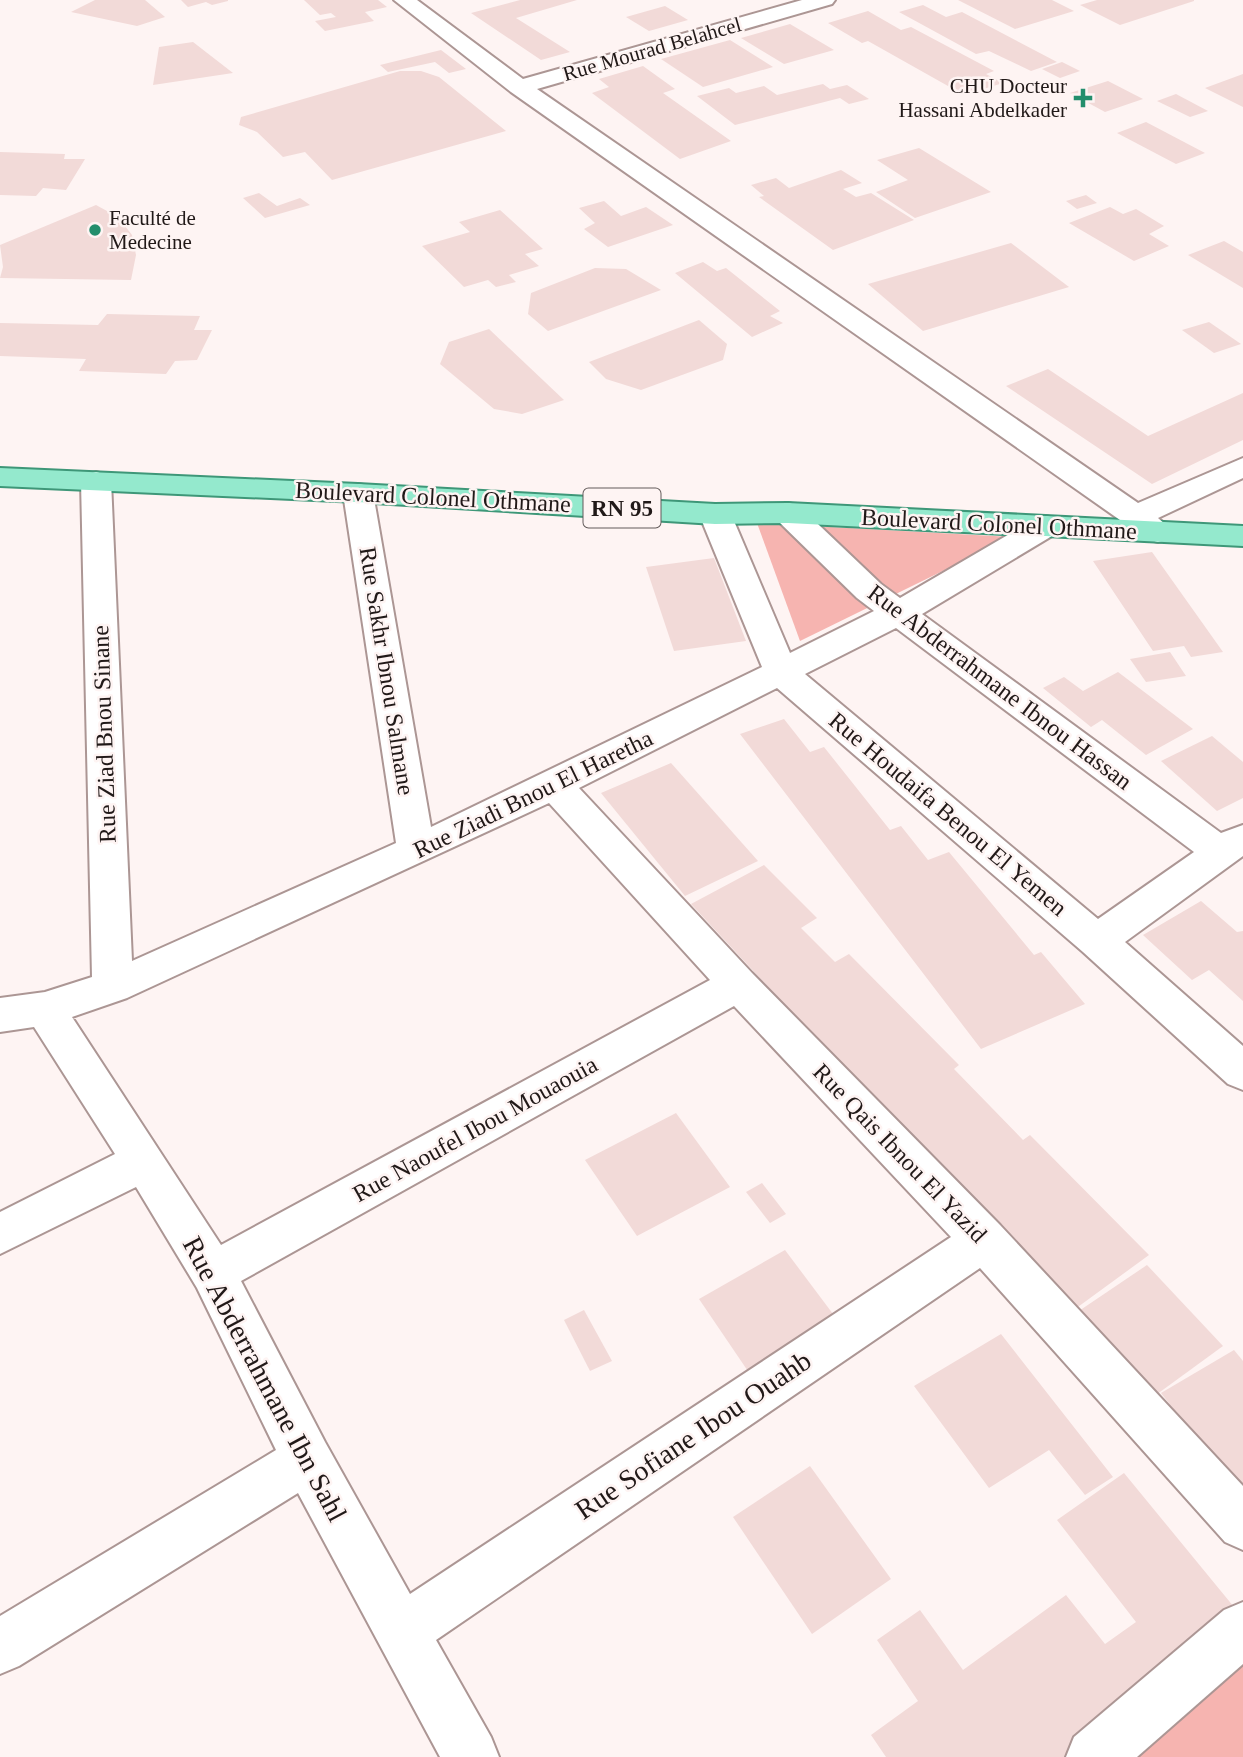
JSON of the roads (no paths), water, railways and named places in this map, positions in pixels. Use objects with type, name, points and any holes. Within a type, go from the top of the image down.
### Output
[{"type":"main road","name":"Boulevard Colonel Othmane","points":[[0,477],[715,513],[788,513],[1046,526],[1146,525],[1243,536]]},
{"type":"street","points":[[404,0],[519,87],[1146,525],[1243,467]]},
{"type":"street","name":"Rue Mourad Belahcel","points":[[519,87],[825,0]]},
{"type":"street","name":"Rue Ziad Bnou Sinane","points":[[96,481],[113,987]]},
{"type":"street","name":"Rue Sakhr Ibnou Salmane","points":[[359,493],[416,850]]},
{"type":"street","name":"Rue Houdaifa Benou El Yemen","points":[[715,513],[781,672],[1097,941],[1243,1072]]},
{"type":"street","name":"Rue Abderrahmane Ibnou Hassan","points":[[788,513],[869,591],[898,613],[1232,845]]},
{"type":"street","name":"Rue Ziadi Bnou El Haretha","points":[[23,1012],[113,987],[554,785],[898,613],[1046,526]]},
{"type":"street","name":"Rue Qais Ibnou El Yazid","points":[[554,785],[738,984],[984,1240],[1243,1524]]},
{"type":"street","points":[[1097,941],[1232,845]]},
{"type":"street","name":"Rue Naoufel Ibou Mouaouia","points":[[213,1273],[738,984]]},
{"type":"street","name":"Rue Abderrahmane Ibn Sahl","points":[[23,1012],[144,1161],[213,1273],[307,1459],[471,1757]]},
{"type":"street","points":[[0,1234],[144,1161]]},
{"type":"street","name":"Rue Sofiane Ibou Ouahb","points":[[402,1631],[984,1240]]},
{"type":"street","points":[[0,1647],[307,1459]]},
{"type":"street","points":[[1094,1757],[1243,1629]]},
{"type":"place","name":"CHU Docteur Hassani Abdelkader","points":[[1083,98]]},
{"type":"place","name":"Faculté de Medecine","points":[[95,230]]}]
